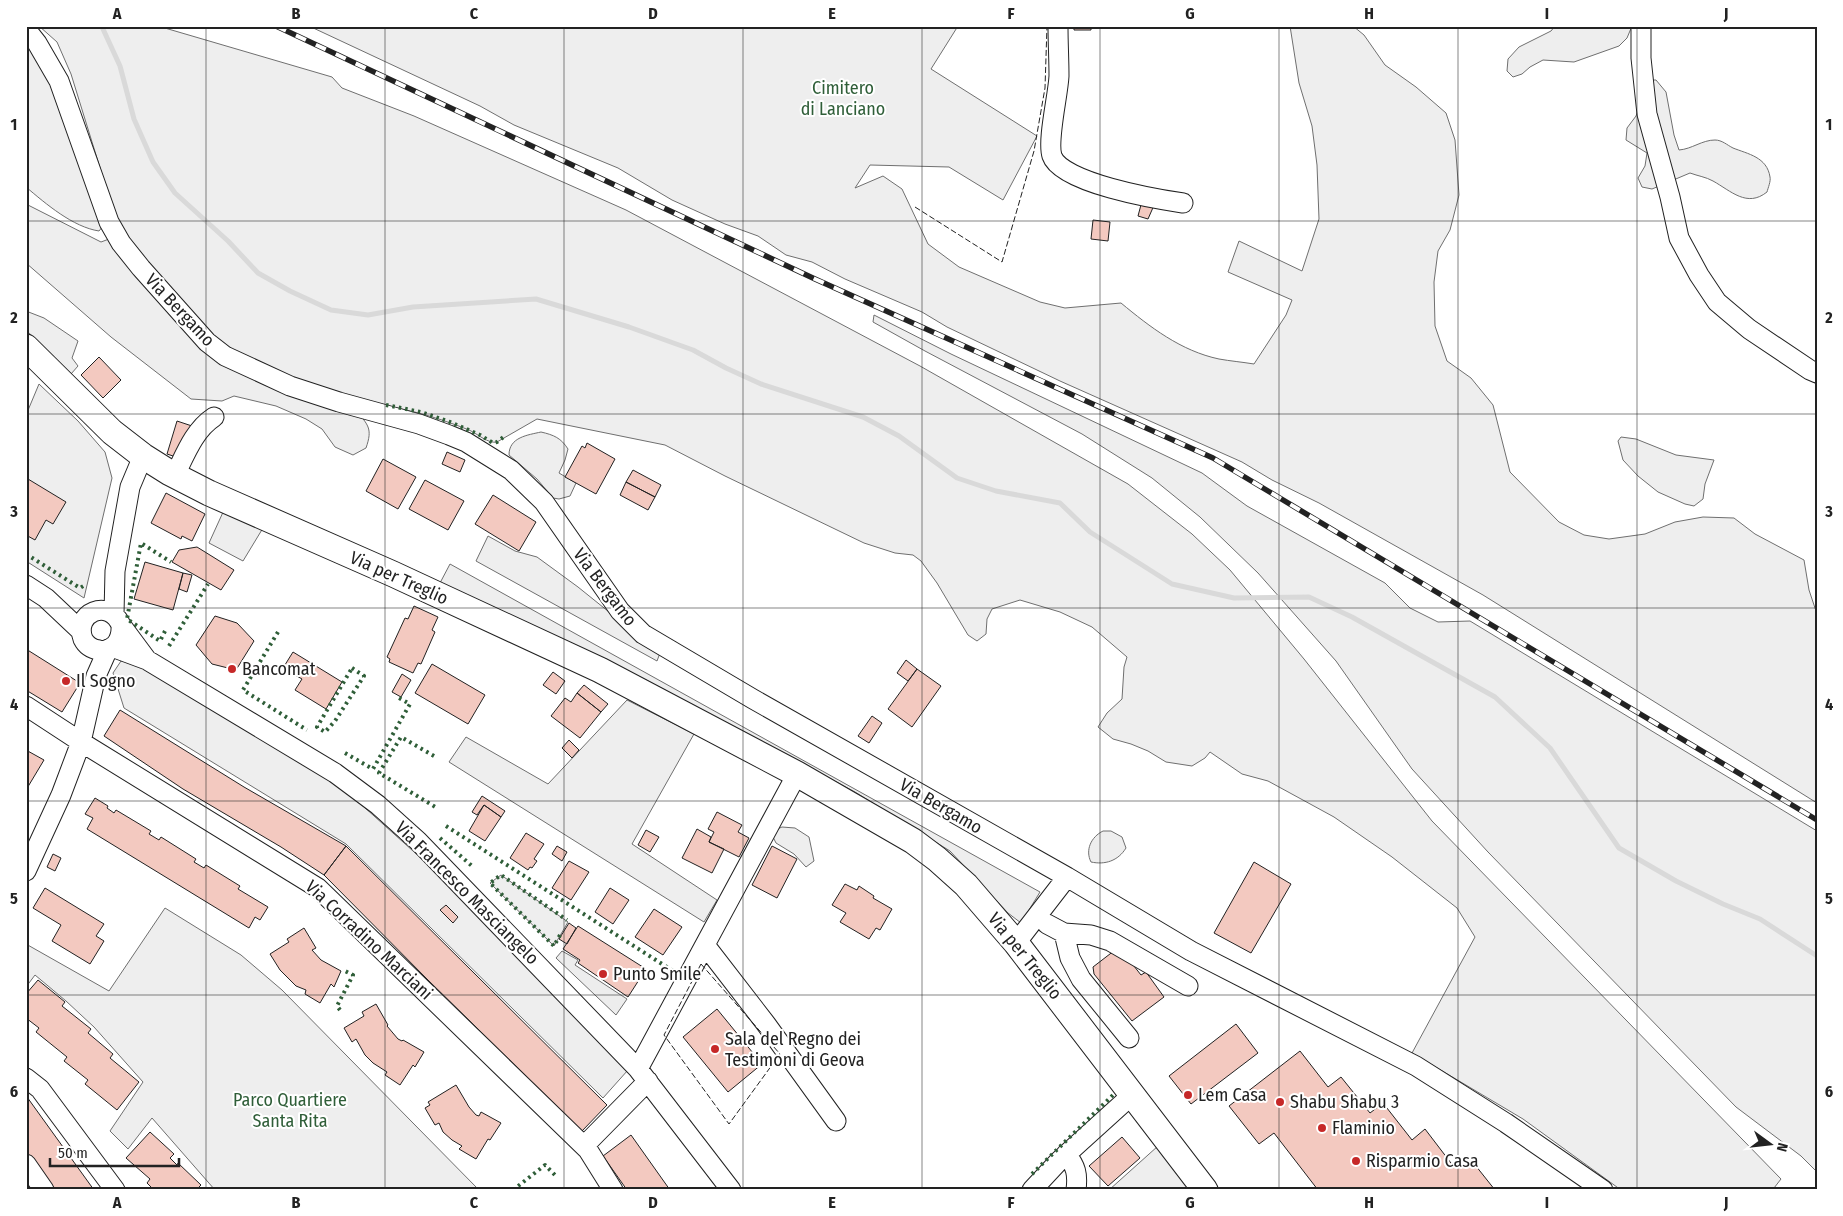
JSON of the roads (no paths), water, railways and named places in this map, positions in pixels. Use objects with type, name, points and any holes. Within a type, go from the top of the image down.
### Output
[{"type":"main road","name":"Via per Treglio","points":[[26,347],[112,432],[143,456],[176,476],[209,493],[393,574],[600,670],[797,774],[913,841],[938,859],[966,885],[1016,943],[1205,1190]]},
{"type":"street","points":[[1058,26],[1059,76],[1052,140],[1052,155],[1056,163],[1065,171],[1115,190],[1183,203]]},
{"type":"street","points":[[1641,26],[1641,58],[1647,114],[1670,197],[1679,238],[1699,275],[1717,302],[1749,330],[1817,373]]},
{"type":"street","name":"Via Bergamo","points":[[26,29],[37,43],[59,82],[108,222],[121,243],[207,342],[225,356],[290,386],[339,402],[419,424],[466,442],[485,453],[511,470],[544,502],[620,611],[643,634],[1191,951],[1416,1066],[1506,1123],[1603,1190]]},
{"type":"street","points":[[176,476],[199,430],[214,417]]},
{"type":"street","points":[[26,871],[31,847],[61,795],[81,742],[96,676],[110,648],[120,638],[115,571],[130,487],[143,456]]},
{"type":"street","points":[[96,676],[88,625],[115,571]]},
{"type":"street","points":[[26,585],[88,625],[96,650],[110,648]]},
{"type":"street","points":[[88,625],[108,611],[118,620]]},
{"type":"street","name":"Via Francesco Masciangelo","points":[[118,620],[147,660]]},
{"type":"street","name":"Via Francesco Masciangelo","points":[[110,648],[147,660],[335,773],[378,805],[418,841],[643,1075],[731,1190]]},
{"type":"street","name":"Via Corradino Marciani","points":[[26,706],[318,888],[584,1146],[613,1190]]},
{"type":"street","points":[[584,1146],[643,1075],[705,945],[797,774]]},
{"type":"street","points":[[1016,943],[1066,878]]},
{"type":"street","points":[[1129,1038],[1081,979],[1056,929],[1091,934],[1110,941],[1188,986]]},
{"type":"street","points":[[705,945],[766,1024],[836,1121]]},
{"type":"street","points":[[26,1078],[40,1089],[115,1190]]},
{"type":"street","points":[[1032,1190],[1066,1154],[1133,1094]]},
{"type":"street","points":[[1066,1154],[1074,1164],[1077,1173],[1076,1190]]},
{"type":"street","points":[[26,1164],[44,1190]]},
{"type":"waterway","points":[[103,29],[120,66],[134,119],[153,162],[175,193],[228,241],[258,273],[290,291],[331,310],[368,315],[413,307],[536,299],[629,327],[693,350],[761,384],[863,417],[899,436],[957,478],[996,491],[1060,503],[1090,532],[1172,584],[1234,598],[1309,597],[1352,617],[1495,697],[1550,748],[1619,848],[1676,881],[1723,904],[1760,919],[1817,956]]},
{"type":"railway","points":[[276,26],[815,279],[1213,458],[1817,820]]},
{"type":"place","name":"Bancomat","points":[[232,669]]},
{"type":"place","name":"Il Sogno","points":[[66,681]]},
{"type":"place","name":"Punto Smile","points":[[603,974]]},
{"type":"place","name":"Sala del Regno dei Testimoni di Geova","points":[[715,1049]]},
{"type":"place","name":"Lem Casa","points":[[1188,1095]]},
{"type":"place","name":"Shabu Shabu 3","points":[[1280,1102]]},
{"type":"place","name":"Flaminio","points":[[1322,1128]]},
{"type":"place","name":"Risparmio Casa","points":[[1356,1161]]},
{"type":"park label","name":"Cimitero di Lanciano","points":[[843,98]]},
{"type":"park label","name":"Parco Quartiere Santa Rita","points":[[290,1110]]}]
